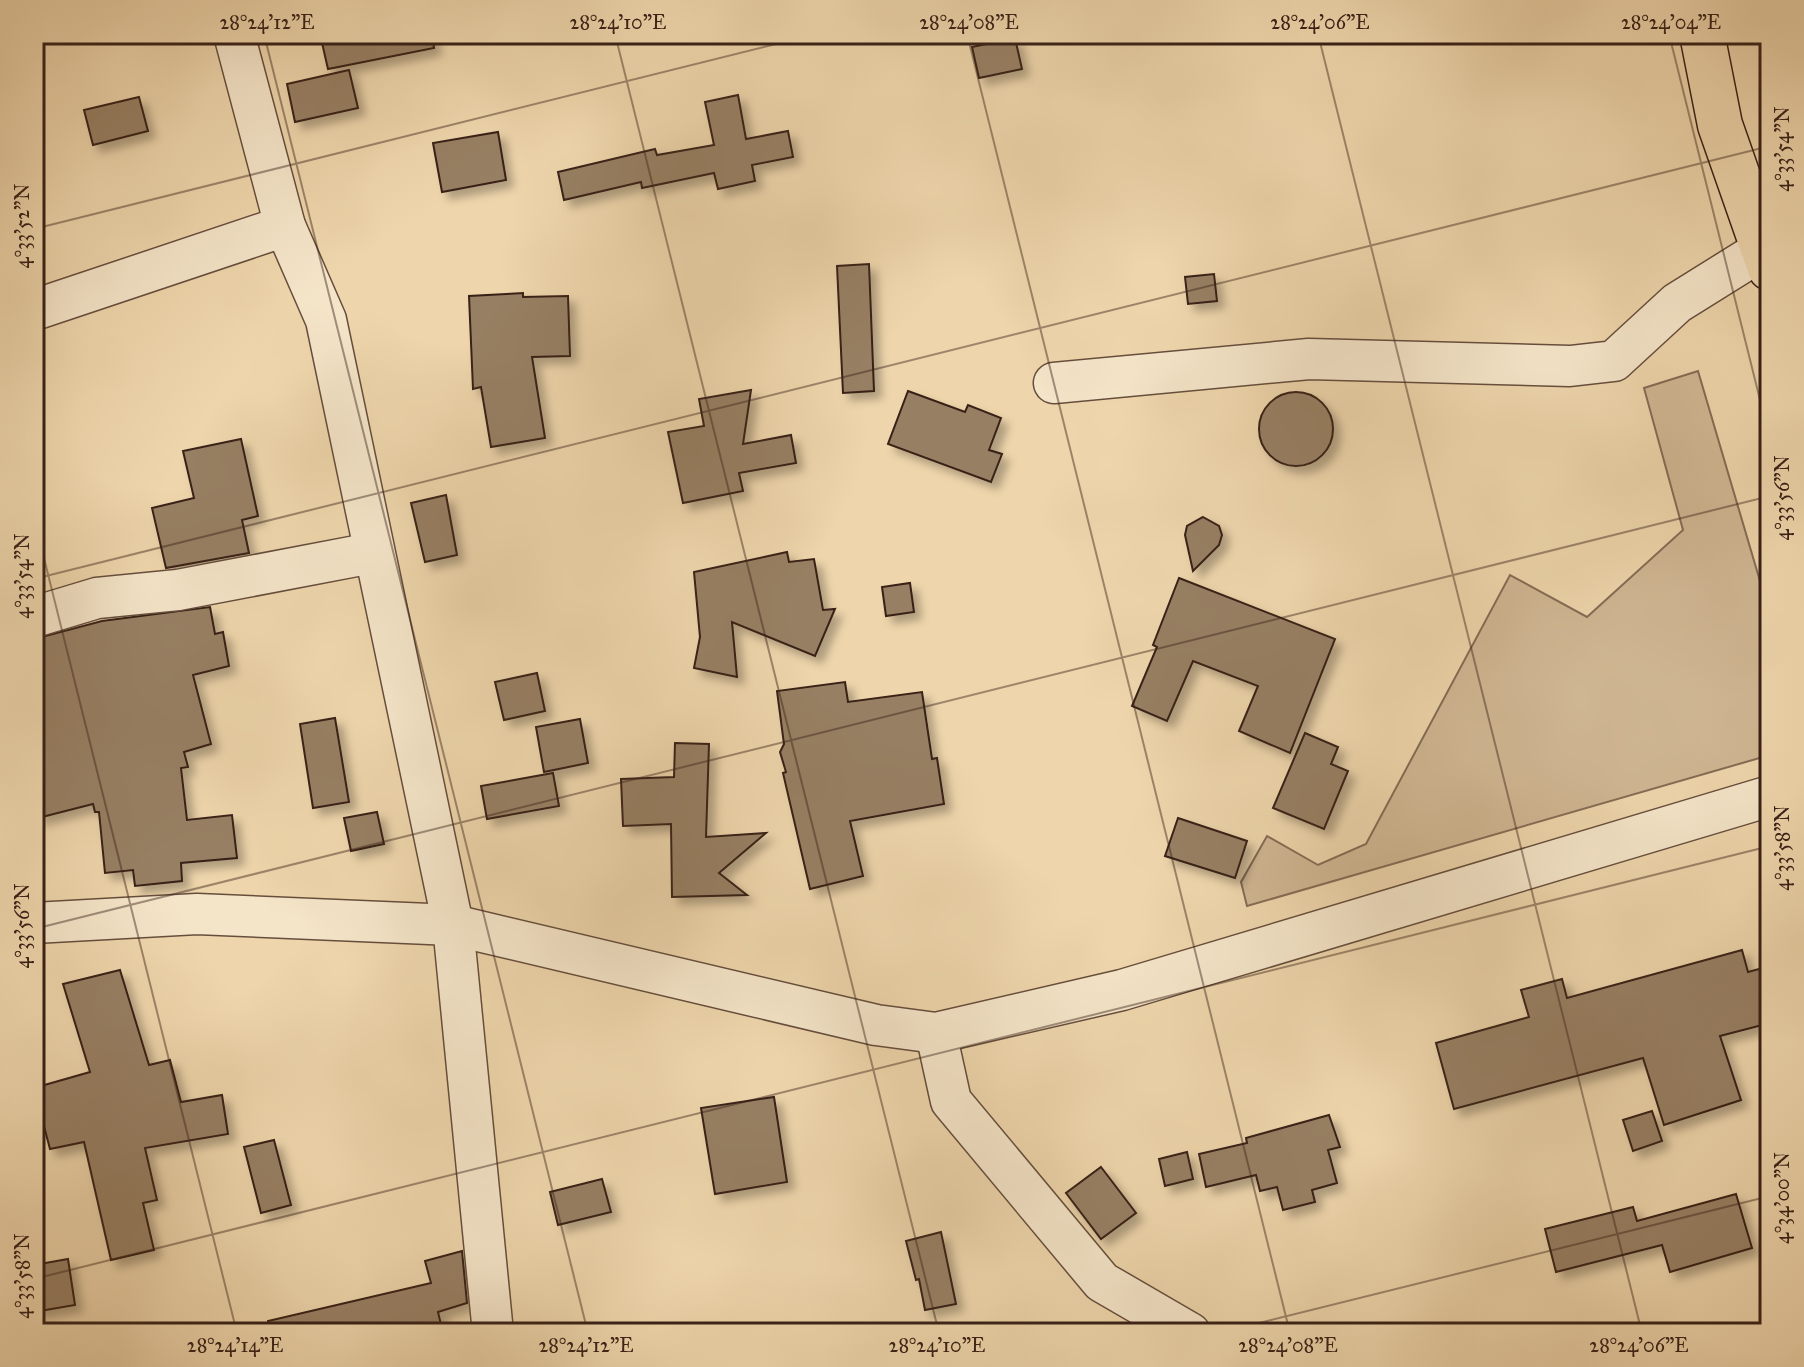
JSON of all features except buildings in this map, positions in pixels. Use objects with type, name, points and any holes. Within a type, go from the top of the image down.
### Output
[{"type":"main road","points":[[1702,34],[1720,125],[1766,259]]},
{"type":"street","points":[[234,34],[285,226],[326,320],[372,553],[453,925],[493,1333]]},
{"type":"street","points":[[34,310],[285,226]]},
{"type":"street","points":[[1054,383],[1309,359],[1570,366],[1614,361],[1677,303],[1766,259]]},
{"type":"street","points":[[34,617],[97,598],[178,590],[372,553]]},
{"type":"street","points":[[34,923],[197,914],[453,925],[862,1022],[936,1033],[1122,990],[1770,796]]},
{"type":"street","points":[[936,1033],[951,1101],[1102,1282],[1190,1333]]},
{"type":"shaded area","points":[[1698,371],[1770,615],[1770,755],[1247,906],[1241,882],[1267,836],[1318,865],[1366,844],[1510,575],[1587,617],[1683,530],[1644,388]]}]
